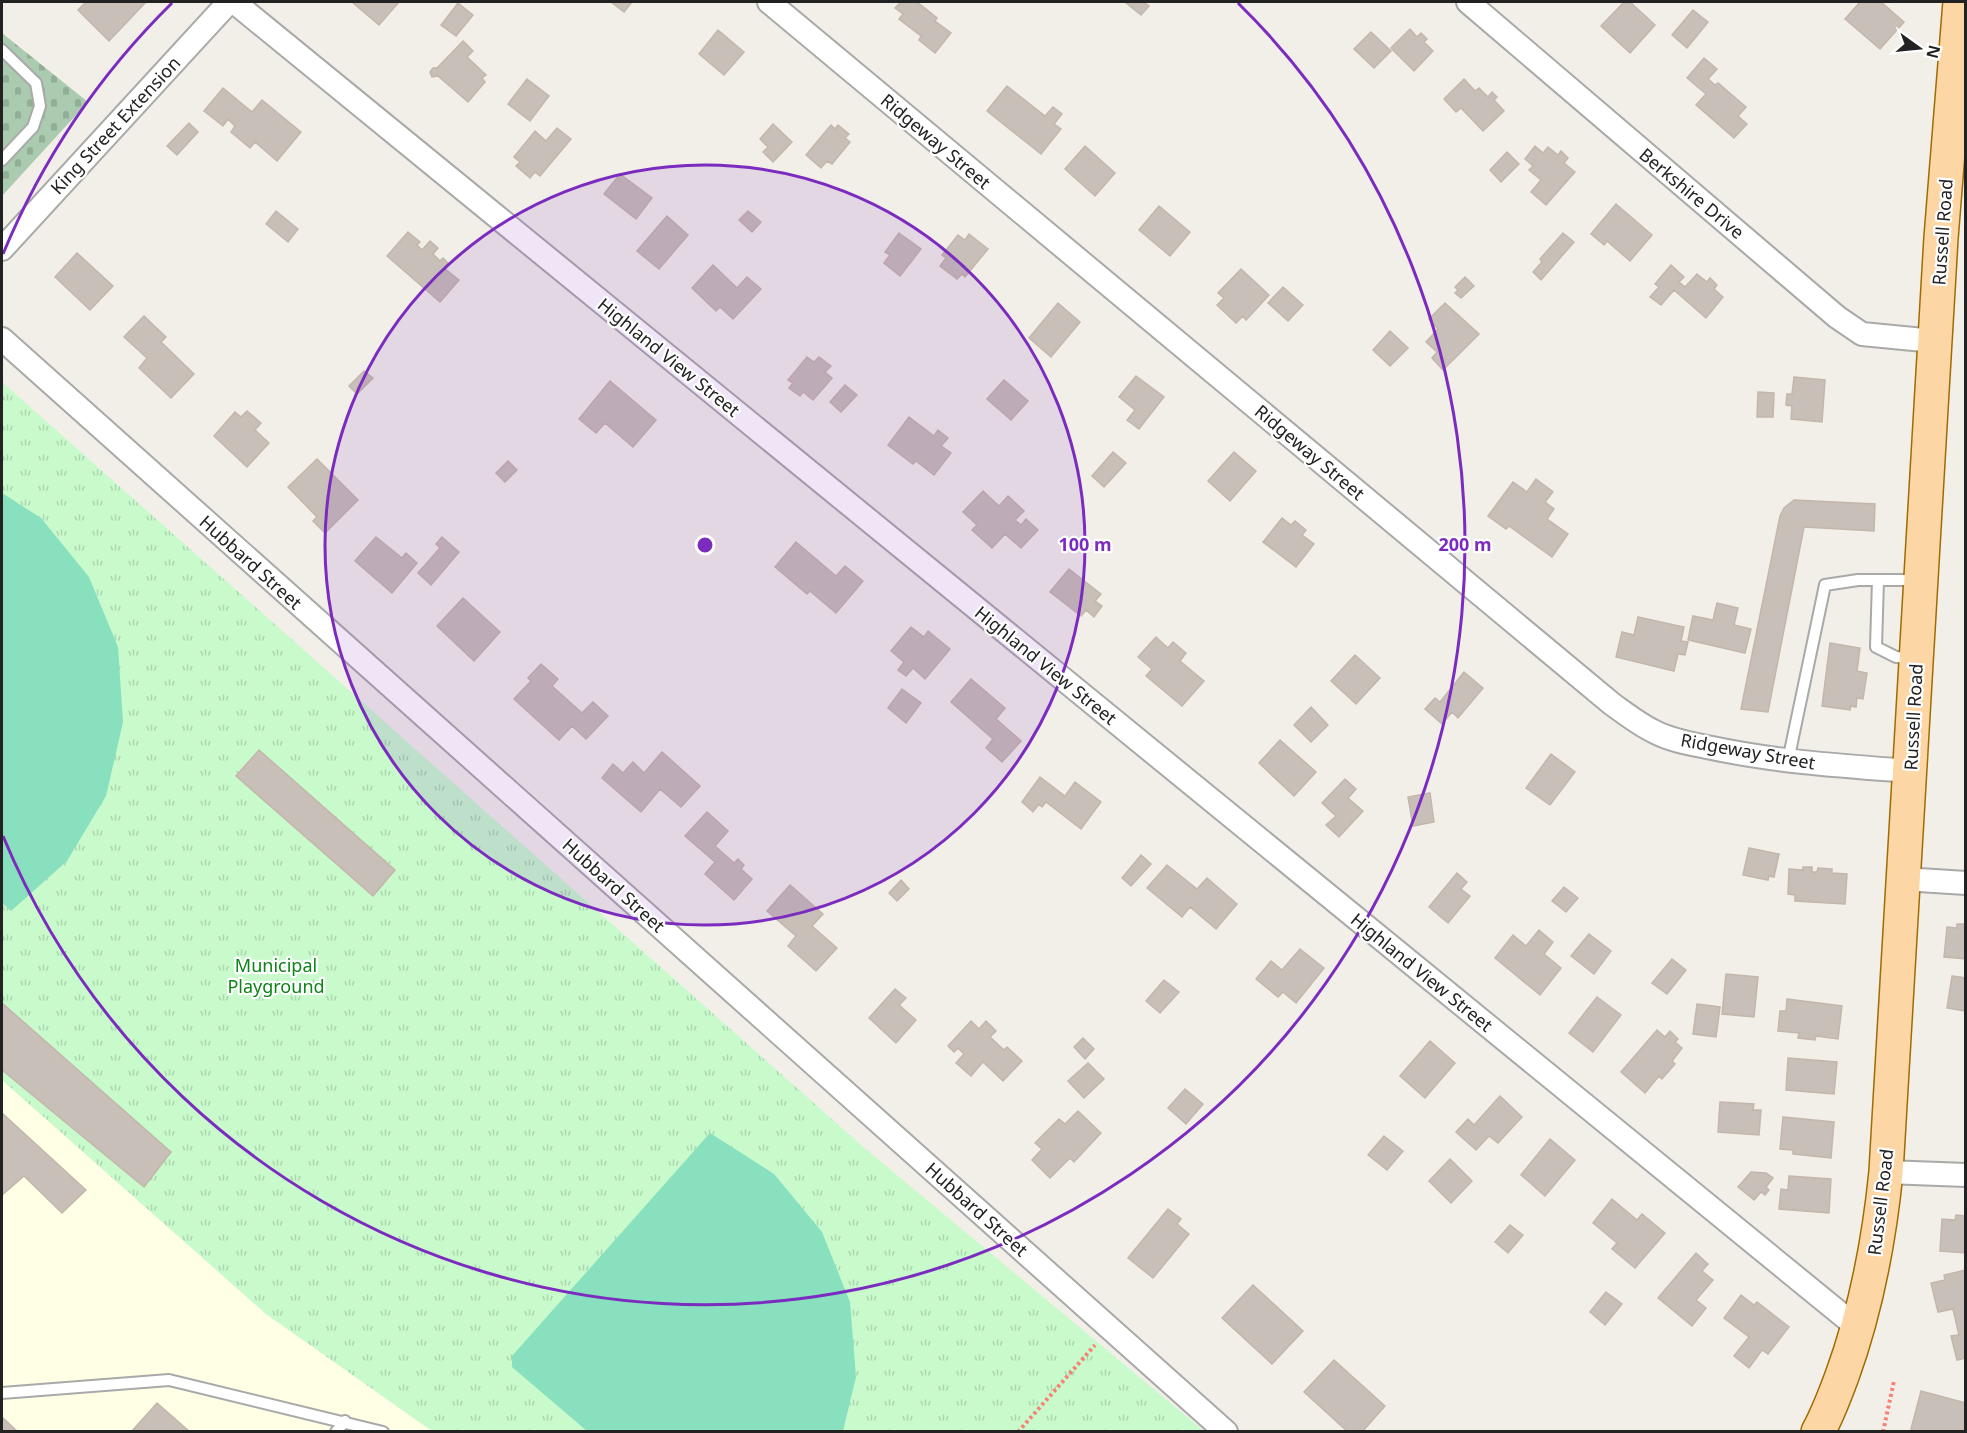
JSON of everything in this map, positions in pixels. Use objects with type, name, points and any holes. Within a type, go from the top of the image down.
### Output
[{"type":"main road","name":"Russell Road","points":[[1825,1429],[1858,1328],[1876,1251],[1886,1172],[1934,341],[1960,2]]},
{"type":"street","name":"King Street Extension","points":[[2,249],[229,2]]},
{"type":"street","name":"Highland View Street","points":[[234,2],[1858,1328]]},
{"type":"street","name":"Ridgeway Street","points":[[769,2],[1612,704],[1656,733],[1679,741],[1746,755],[1910,771]]},
{"type":"street","name":"Berkshire Drive","points":[[1468,2],[1837,317],[1863,334],[1934,341]]},
{"type":"street","name":"Hubbard Street","points":[[2,339],[1226,1431]]},
{"type":"street","points":[[1903,879],[1965,883]]},
{"type":"street","points":[[1886,1172],[1965,1175]]},
{"type":"lane","points":[[2,160],[33,128],[40,106],[36,83],[3,55]]},
{"type":"lane","points":[[1788,760],[1825,585],[1858,580],[1921,580]]},
{"type":"lane","points":[[1878,580],[1876,647],[1896,657],[1916,658]]},
{"type":"lane","points":[[2,1393],[170,1380],[383,1431]]},
{"type":"lane","points":[[336,1431],[345,1421]]},
{"type":"path","points":[[1021,1430],[1100,1339]]},
{"type":"path","points":[[1883,1431],[1887,1422],[1894,1381]]},
{"type":"shaded area","points":[[2,1080],[266,1314],[432,1431],[2,1431]]},
{"type":"green space","points":[[2,33],[88,102],[2,196]]},
{"type":"green space","name":"Municipal Playground","points":[[2,382],[861,1145],[1204,1431],[432,1431],[266,1314],[2,1080]]},
{"type":"green space","points":[[2,493],[41,518],[89,577],[118,647],[123,722],[106,796],[67,861],[11,911],[2,903]]},
{"type":"green space","points":[[710,1133],[774,1174],[822,1232],[850,1302],[856,1377],[843,1431],[587,1431],[512,1367],[512,1356]]},
{"type":"building","points":[[86,2],[146,2],[109,41],[78,10]]},
{"type":"building","points":[[352,2],[399,2],[379,25]]},
{"type":"building","points":[[611,2],[632,2],[624,12]]},
{"type":"building","points":[[901,2],[917,2],[937,18],[935,21],[951,33],[935,53],[919,40],[921,36],[899,19],[903,14],[895,8]]},
{"type":"building","points":[[1143,2],[1149,6],[1141,15],[1126,3]]},
{"type":"building","points":[[1624,2],[1630,2],[1655,25],[1630,53],[1601,26]]},
{"type":"building","points":[[1860,2],[1881,2],[1904,22],[1880,49],[1845,19]]},
{"type":"building","points":[[458,3],[473,15],[456,36],[441,25]]},
{"type":"building","points":[[1693,10],[1708,22],[1687,48],[1672,35]]},
{"type":"building","points":[[1410,29],[1417,37],[1421,33],[1427,39],[1424,42],[1433,51],[1414,71],[1391,48]]},
{"type":"building","points":[[718,30],[744,52],[724,75],[699,54]]},
{"type":"building","points":[[1371,32],[1391,51],[1374,68],[1354,49]]},
{"type":"building","points":[[463,41],[473,51],[467,57],[486,75],[482,78],[485,82],[468,102],[438,76],[432,77],[430,72],[433,68],[437,68]]},
{"type":"building","points":[[1704,58],[1717,69],[1708,79],[1715,85],[1718,83],[1746,107],[1738,116],[1747,124],[1734,138],[1696,105],[1706,94],[1687,78]]},
{"type":"building","points":[[527,79],[549,96],[530,121],[508,104]]},
{"type":"building","points":[[1464,79],[1475,91],[1479,88],[1488,97],[1492,92],[1497,97],[1494,100],[1504,111],[1483,131],[1461,108],[1456,112],[1444,99]]},
{"type":"building","points":[[1007,86],[1045,116],[1053,107],[1062,114],[1054,124],[1061,129],[1041,154],[987,111]]},
{"type":"building","points":[[223,88],[252,112],[262,100],[301,132],[277,161],[255,142],[250,148],[231,132],[235,126],[228,119],[223,126],[204,111]]},
{"type":"building","points":[[189,123],[198,132],[177,155],[167,146]]},
{"type":"building","points":[[773,124],[792,142],[773,162],[763,152],[768,147],[760,139]]},
{"type":"building","points":[[831,125],[835,129],[838,125],[849,134],[845,138],[850,142],[832,164],[827,161],[821,168],[806,155]]},
{"type":"building","points":[[557,128],[571,139],[540,176],[535,172],[530,178],[516,166],[520,162],[514,157],[535,131],[546,141]]},
{"type":"building","points":[[1085,146],[1115,173],[1095,196],[1065,169]]},
{"type":"building","points":[[1535,146],[1543,153],[1548,147],[1558,155],[1561,151],[1568,158],[1564,163],[1575,172],[1546,205],[1531,192],[1541,180],[1529,170],[1533,166],[1525,159]]},
{"type":"building","points":[[1507,152],[1519,164],[1501,182],[1490,170]]},
{"type":"building","points":[[620,174],[652,198],[636,219],[604,194]]},
{"type":"building","points":[[1616,204],[1652,235],[1630,261],[1607,241],[1604,245],[1591,234]]},
{"type":"building","points":[[1159,206],[1190,232],[1170,256],[1139,230]]},
{"type":"building","points":[[276,211],[298,229],[288,242],[266,224]]},
{"type":"building","points":[[748,211],[761,222],[752,232],[739,220]]},
{"type":"building","points":[[667,216],[688,235],[659,269],[637,251]]},
{"type":"building","points":[[408,232],[420,242],[417,245],[422,250],[430,241],[438,248],[433,254],[440,261],[443,258],[448,263],[444,268],[459,280],[440,302],[387,256]]},
{"type":"building","points":[[899,233],[921,249],[900,276],[884,263],[890,255],[885,252]]},
{"type":"building","points":[[1563,233],[1574,242],[1541,280],[1533,272],[1542,262],[1540,259]]},
{"type":"building","points":[[969,234],[988,249],[965,277],[962,274],[957,279],[940,266],[946,258],[942,255],[958,235],[965,240]]},
{"type":"building","points":[[77,253],[113,286],[90,310],[55,277]]},
{"type":"building","points":[[713,265],[737,288],[747,277],[761,289],[733,319],[720,307],[716,311],[692,288]]},
{"type":"building","points":[[1671,265],[1684,277],[1679,282],[1685,287],[1697,274],[1707,282],[1710,278],[1717,285],[1714,289],[1723,297],[1706,318],[1674,290],[1661,305],[1650,297],[1659,287],[1655,284]]},
{"type":"building","points":[[1241,269],[1269,295],[1246,320],[1243,316],[1236,323],[1217,305],[1224,298],[1218,293]]},
{"type":"building","points":[[1465,277],[1474,286],[1461,298],[1455,293],[1458,290],[1455,287]]},
{"type":"building","points":[[1283,287],[1303,305],[1288,321],[1268,303]]},
{"type":"building","points":[[1058,303],[1080,322],[1051,357],[1029,338]]},
{"type":"building","points":[[1445,303],[1479,334],[1443,370],[1432,358],[1437,352],[1426,342],[1438,329],[1429,319]]},
{"type":"building","points":[[144,316],[166,337],[161,342],[194,374],[171,398],[139,368],[147,358],[124,337]]},
{"type":"building","points":[[1390,331],[1408,348],[1390,366],[1373,350]]},
{"type":"building","points":[[807,357],[814,362],[819,357],[831,366],[825,372],[832,378],[813,400],[803,392],[800,396],[789,388],[793,383],[788,380]]},
{"type":"building","points":[[364,371],[373,378],[357,394],[349,386]]},
{"type":"building","points":[[1136,376],[1164,397],[1139,429],[1127,420],[1135,410],[1119,397]]},
{"type":"building","points":[[1794,377],[1825,380],[1822,422],[1791,419],[1792,406],[1786,405],[1787,394],[1792,394]]},
{"type":"building","points":[[1004,380],[1028,401],[1011,420],[987,399]]},
{"type":"building","points":[[610,381],[656,420],[633,447],[605,423],[596,433],[579,419]]},
{"type":"building","points":[[845,385],[857,395],[841,412],[830,402]]},
{"type":"building","points":[[1758,392],[1774,393],[1773,417],[1757,417]]},
{"type":"building","points":[[247,411],[261,423],[255,430],[269,443],[247,467],[214,436],[235,412],[241,417]]},
{"type":"building","points":[[909,417],[934,436],[938,430],[948,438],[941,446],[951,453],[934,475],[916,461],[913,464],[888,445]]},
{"type":"building","points":[[1113,452],[1126,463],[1104,487],[1092,476]]},
{"type":"building","points":[[1234,452],[1256,471],[1230,501],[1208,481]]},
{"type":"building","points":[[317,459],[358,500],[325,533],[313,521],[317,517],[288,487]]},
{"type":"building","points":[[508,461],[517,470],[505,482],[496,473]]},
{"type":"building","points":[[1536,479],[1553,492],[1545,502],[1554,509],[1547,519],[1568,534],[1552,557],[1509,526],[1506,529],[1488,516],[1513,482],[1527,492]]},
{"type":"building","points":[[983,491],[999,506],[1008,496],[1024,511],[1015,520],[1021,525],[1026,519],[1038,530],[1021,548],[1005,534],[992,548],[972,530],[977,525],[963,512]]},
{"type":"building","points":[[1794,500],[1875,504],[1874,531],[1804,527],[1768,712],[1741,709],[1780,516],[1784,508]]},
{"type":"building","points":[[1282,518],[1291,525],[1295,521],[1306,530],[1302,535],[1314,544],[1296,567],[1263,542]]},
{"type":"building","points":[[376,537],[402,558],[406,553],[417,563],[392,593],[355,561]]},
{"type":"building","points":[[442,537],[459,552],[431,585],[418,573],[440,548],[436,544]]},
{"type":"building","points":[[796,542],[836,576],[845,566],[863,581],[836,613],[810,591],[807,594],[775,567]]},
{"type":"building","points":[[1069,569],[1101,594],[1095,601],[1102,606],[1094,617],[1086,610],[1081,616],[1050,592]]},
{"type":"building","points":[[463,598],[500,632],[474,661],[437,626]]},
{"type":"building","points":[[1717,603],[1738,608],[1734,625],[1751,629],[1745,653],[1688,640],[1693,616],[1713,620]]},
{"type":"building","points":[[1638,617],[1684,627],[1681,641],[1688,642],[1685,655],[1678,654],[1674,671],[1616,657],[1622,632],[1634,635]]},
{"type":"building","points":[[911,627],[924,637],[928,631],[950,649],[925,679],[913,668],[906,676],[898,670],[904,662],[891,651]]},
{"type":"building","points":[[1156,637],[1168,648],[1173,642],[1186,653],[1180,661],[1204,681],[1182,706],[1146,676],[1152,669],[1138,657]]},
{"type":"building","points":[[1830,643],[1860,648],[1857,671],[1867,673],[1863,699],[1857,698],[1856,707],[1851,706],[1850,710],[1822,706]]},
{"type":"building","points":[[1355,655],[1380,678],[1356,704],[1331,681]]},
{"type":"building","points":[[541,664],[558,679],[552,686],[582,713],[593,702],[608,716],[586,739],[572,726],[559,740],[514,699],[531,681],[528,678]]},
{"type":"building","points":[[1464,672],[1483,688],[1458,718],[1452,712],[1442,724],[1425,709],[1435,698],[1440,702]]},
{"type":"building","points":[[971,679],[1005,708],[996,719],[1021,741],[1002,762],[986,748],[993,739],[951,702]]},
{"type":"building","points":[[902,689],[921,703],[906,723],[888,708]]},
{"type":"building","points":[[1311,707],[1328,725],[1311,742],[1294,725]]},
{"type":"building","points":[[1280,740],[1316,772],[1294,796],[1259,763]]},
{"type":"building","points":[[259,750],[395,870],[373,896],[236,776]]},
{"type":"building","points":[[662,752],[700,786],[681,807],[660,789],[641,812],[602,778],[613,764],[623,773],[633,762],[644,773]]},
{"type":"building","points":[[1551,754],[1575,772],[1550,805],[1526,788]]},
{"type":"building","points":[[1040,777],[1065,796],[1075,782],[1101,802],[1081,829],[1046,802],[1042,807],[1039,804],[1033,812],[1022,802]]},
{"type":"building","points":[[1345,779],[1356,789],[1348,798],[1363,811],[1339,837],[1326,825],[1336,816],[1322,803]]},
{"type":"building","points":[[1430,793],[1434,822],[1413,826],[1408,797]]},
{"type":"building","points":[[707,812],[728,831],[715,846],[734,863],[738,859],[744,865],[741,869],[752,879],[734,900],[705,874],[715,862],[685,836]]},
{"type":"building","points":[[1749,848],[1779,854],[1774,877],[1769,876],[1768,880],[1743,875]]},
{"type":"building","points":[[1141,855],[1151,864],[1131,886],[1122,878]]},
{"type":"building","points":[[1167,865],[1197,889],[1207,878],[1237,904],[1216,929],[1190,907],[1182,917],[1147,888]]},
{"type":"building","points":[[1803,867],[1812,867],[1812,872],[1817,872],[1818,868],[1832,869],[1832,873],[1847,874],[1845,904],[1795,901],[1795,895],[1788,894],[1789,869],[1803,870]]},
{"type":"building","points":[[1457,873],[1467,882],[1461,889],[1470,896],[1448,923],[1429,907]]},
{"type":"building","points":[[901,880],[909,889],[897,901],[889,893]]},
{"type":"building","points":[[790,885],[823,914],[812,926],[837,948],[816,971],[788,946],[796,936],[767,911]]},
{"type":"building","points":[[1564,887],[1578,898],[1566,912],[1552,901]]},
{"type":"building","points":[[1957,924],[1966,924],[1966,959],[1944,957],[1947,927],[1957,928]]},
{"type":"building","points":[[1539,930],[1553,942],[1544,954],[1561,968],[1540,995],[1495,958],[1513,935],[1526,946]]},
{"type":"building","points":[[1589,934],[1611,951],[1594,974],[1571,956]]},
{"type":"building","points":[[1300,949],[1324,968],[1296,1003],[1283,992],[1278,997],[1256,979],[1271,961],[1282,970]]},
{"type":"building","points":[[1672,959],[1686,970],[1667,994],[1652,983]]},
{"type":"building","points":[[1726,974],[1758,977],[1754,1017],[1722,1014]]},
{"type":"building","points":[[1952,976],[1966,978],[1966,1011],[1947,1008]]},
{"type":"building","points":[[1164,980],[1179,992],[1160,1013],[1146,1001]]},
{"type":"building","points":[[895,989],[906,998],[899,1005],[916,1020],[896,1043],[869,1018]]},
{"type":"building","points":[[1597,997],[1621,1015],[1593,1052],[1569,1033]]},
{"type":"building","points":[[1787,999],[1842,1006],[1838,1039],[1816,1036],[1815,1040],[1798,1038],[1799,1033],[1778,1031],[1780,1011],[1786,1011]]},
{"type":"building","points":[[2,1003],[171,1152],[144,1187],[2,1070]]},
{"type":"building","points":[[1697,1004],[1720,1007],[1716,1037],[1693,1034]]},
{"type":"building","points":[[971,1021],[979,1029],[986,1021],[996,1031],[990,1037],[1004,1050],[1007,1047],[1022,1061],[1003,1081],[983,1062],[971,1076],[956,1063],[964,1054],[958,1048],[954,1052],[948,1046]]},
{"type":"building","points":[[1657,1030],[1665,1037],[1670,1031],[1678,1039],[1675,1042],[1682,1048],[1672,1061],[1675,1064],[1662,1079],[1659,1076],[1645,1093],[1621,1072]]},
{"type":"building","points":[[1083,1038],[1094,1049],[1085,1059],[1074,1047]]},
{"type":"building","points":[[1430,1041],[1455,1063],[1425,1098],[1400,1076]]},
{"type":"building","points":[[1788,1058],[1837,1062],[1834,1094],[1786,1090]]},
{"type":"building","points":[[1088,1063],[1104,1079],[1084,1098],[1068,1081]]},
{"type":"building","points":[[1185,1089],[1203,1104],[1186,1124],[1168,1108]]},
{"type":"building","points":[[1500,1096],[1522,1117],[1498,1143],[1489,1136],[1476,1150],[1456,1132],[1468,1119],[1474,1125]]},
{"type":"building","points":[[1720,1102],[1754,1104],[1753,1110],[1761,1110],[1759,1135],[1718,1132]]},
{"type":"building","points":[[1078,1111],[1101,1133],[1074,1162],[1070,1158],[1050,1178],[1032,1160],[1042,1149],[1035,1143],[1059,1119],[1065,1124]]},
{"type":"building","points":[[2,1113],[86,1190],[62,1213],[24,1176],[2,1195]]},
{"type":"building","points":[[1783,1117],[1834,1122],[1831,1158],[1793,1154],[1793,1150],[1780,1149]]},
{"type":"building","points":[[1384,1136],[1403,1151],[1387,1170],[1368,1155]]},
{"type":"building","points":[[1550,1139],[1575,1160],[1545,1196],[1521,1175]]},
{"type":"building","points":[[1450,1159],[1472,1181],[1451,1203],[1429,1181]]},
{"type":"building","points":[[1751,1172],[1766,1173],[1773,1178],[1766,1187],[1769,1190],[1765,1195],[1761,1192],[1754,1200],[1738,1187]]},
{"type":"building","points":[[1789,1176],[1831,1179],[1829,1213],[1779,1209],[1781,1189],[1788,1190]]},
{"type":"building","points":[[1612,1199],[1637,1220],[1642,1214],[1665,1233],[1635,1268],[1612,1249],[1617,1243],[1593,1223]]},
{"type":"building","points":[[1168,1209],[1181,1219],[1177,1224],[1189,1234],[1153,1278],[1128,1258]]},
{"type":"building","points":[[1956,1215],[1966,1216],[1966,1253],[1940,1251],[1942,1219],[1955,1220]]},
{"type":"building","points":[[1510,1225],[1523,1235],[1508,1253],[1495,1242]]},
{"type":"building","points":[[1696,1253],[1708,1264],[1702,1271],[1713,1280],[1696,1300],[1706,1308],[1692,1326],[1658,1298]]},
{"type":"building","points":[[1966,1270],[1966,1358],[1957,1360],[1951,1336],[1959,1335],[1953,1309],[1938,1312],[1931,1283],[1945,1280],[1944,1275]]},
{"type":"building","points":[[1253,1285],[1303,1331],[1272,1364],[1222,1318]]},
{"type":"building","points":[[1606,1292],[1622,1304],[1605,1325],[1590,1312]]},
{"type":"building","points":[[1741,1295],[1754,1305],[1757,1302],[1789,1327],[1768,1354],[1762,1350],[1749,1368],[1734,1356],[1749,1337],[1724,1318]]},
{"type":"building","points":[[1334,1360],[1385,1406],[1362,1432],[1348,1432],[1304,1392]]},
{"type":"building","points":[[1921,1391],[1966,1403],[1966,1432],[1918,1432],[1911,1429]]},
{"type":"building","points":[[157,1403],[190,1432],[131,1432]]},
{"type":"building","points":[[2,1417],[18,1432],[2,1432]]}]
